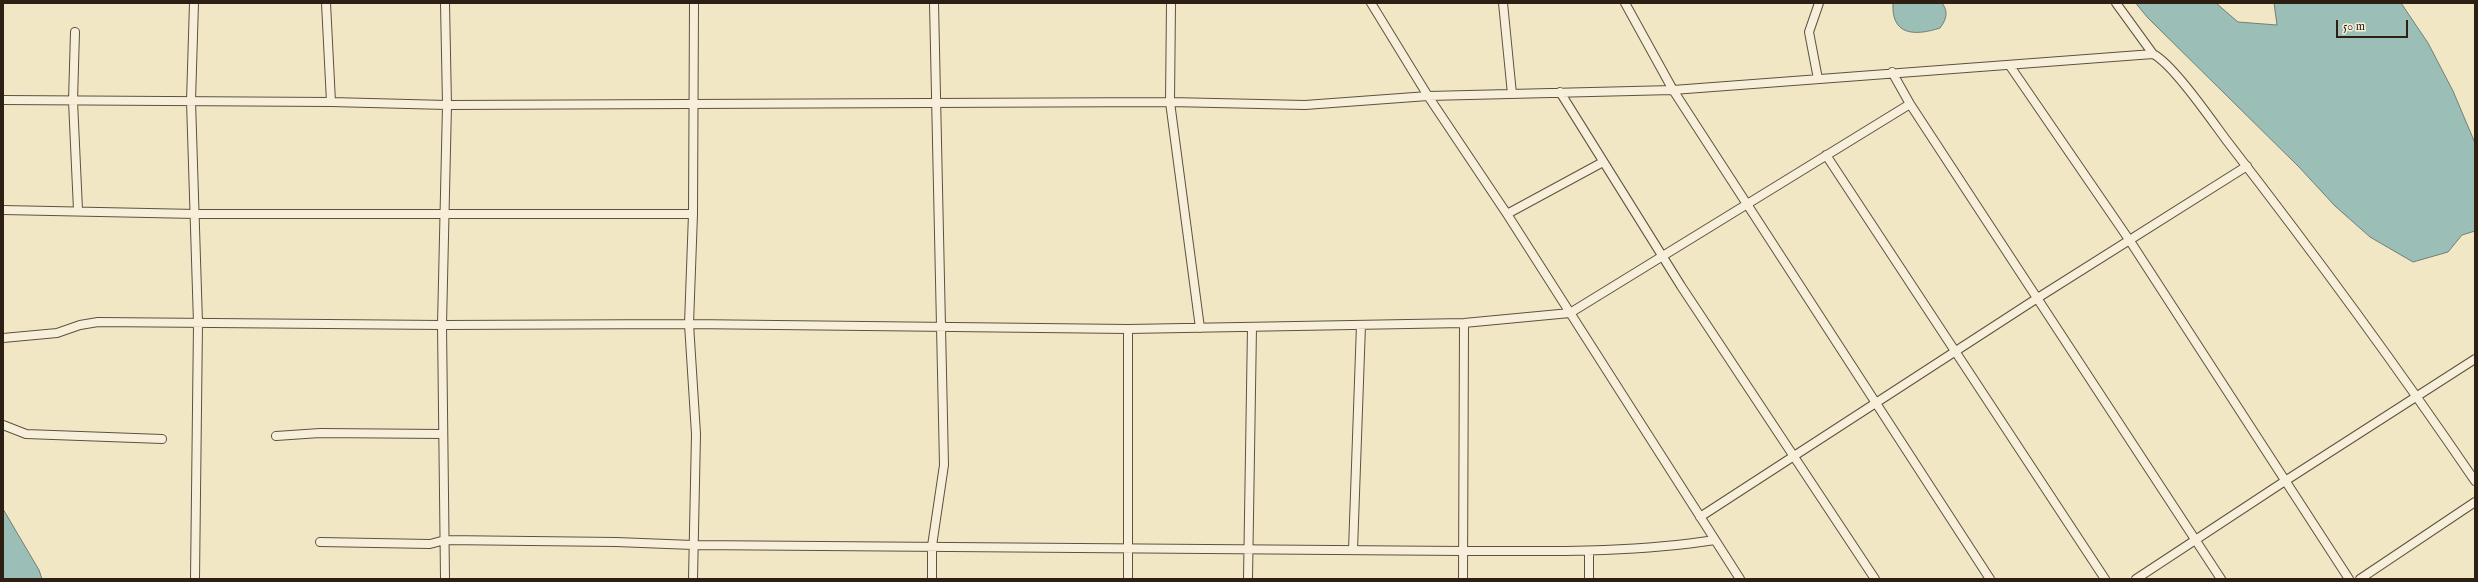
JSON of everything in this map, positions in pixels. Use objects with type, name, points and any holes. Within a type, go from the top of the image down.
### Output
[{"type":"street","points":[[194,3],[191,101],[196,214],[198,323],[195,579]]},
{"type":"street","points":[[326,3],[331,102]]},
{"type":"street","points":[[444,579],[445,540],[442,326],[447,105],[445,3]]},
{"type":"street","points":[[693,579],[696,434],[689,324],[693,214],[692,106],[694,3]]},
{"type":"street","points":[[932,579],[932,546],[944,465],[934,3]]},
{"type":"street","points":[[1171,3],[1170,102],[1200,328]]},
{"type":"street","points":[[1371,3],[1428,96],[1507,214],[1740,579]]},
{"type":"street","points":[[1503,3],[1512,94]]},
{"type":"street","points":[[1625,3],[1673,90],[1990,579]]},
{"type":"street","points":[[1818,79],[1809,32],[1820,3]]},
{"type":"street","points":[[2116,3],[2153,54],[2179,80],[2247,166],[2418,397],[2475,481]]},
{"type":"street","points":[[75,32],[73,101],[78,210]]},
{"type":"street","points":[[3,100],[692,106],[1170,102],[1304,105],[1428,96],[1673,90],[1892,72],[2010,66],[2153,54]]},
{"type":"street","points":[[2010,66],[2130,241],[2348,579]]},
{"type":"street","points":[[1892,72],[1910,104],[2036,298],[2197,540],[2221,579]]},
{"type":"street","points":[[1560,92],[1663,257],[1875,579]]},
{"type":"street","points":[[3,338],[57,333],[80,325],[98,322],[442,326],[689,324],[1128,329],[1464,323],[1570,313],[1910,104]]},
{"type":"street","points":[[1826,155],[2105,579]]},
{"type":"street","points":[[1507,214],[1603,162]]},
{"type":"street","points":[[1700,517],[1874,402],[2036,298],[2130,241],[2247,166]]},
{"type":"street","points":[[3,210],[78,210],[196,214],[693,214]]},
{"type":"street","points":[[1463,579],[1464,323]]},
{"type":"street","points":[[1353,550],[1362,325]]},
{"type":"street","points":[[1248,579],[1252,327]]},
{"type":"street","points":[[1128,329],[1128,579]]},
{"type":"street","points":[[2136,579],[2475,359]]},
{"type":"street","points":[[3,425],[26,434],[162,439]]},
{"type":"street","points":[[276,436],[320,434],[443,434]]},
{"type":"street","points":[[2360,579],[2475,502]]},
{"type":"street","points":[[320,542],[430,544],[445,540],[609,542],[693,545],[1590,551],[1668,546],[1715,540]]},
{"type":"street","points":[[1589,579],[1590,551]]},
{"type":"water","points":[[1893,3],[1942,3],[1946,16],[1940,28],[1922,32],[1906,31],[1900,28],[1896,22],[1893,14]]},
{"type":"water","points":[[2136,3],[2216,3],[2238,22],[2277,25],[2274,3],[2401,3],[2428,43],[2453,91],[2475,143],[2475,231],[2462,235],[2448,252],[2413,262],[2370,237],[2335,206],[2299,167],[2148,18]]},
{"type":"water","points":[[3,509],[39,570],[42,579],[3,579]]}]
